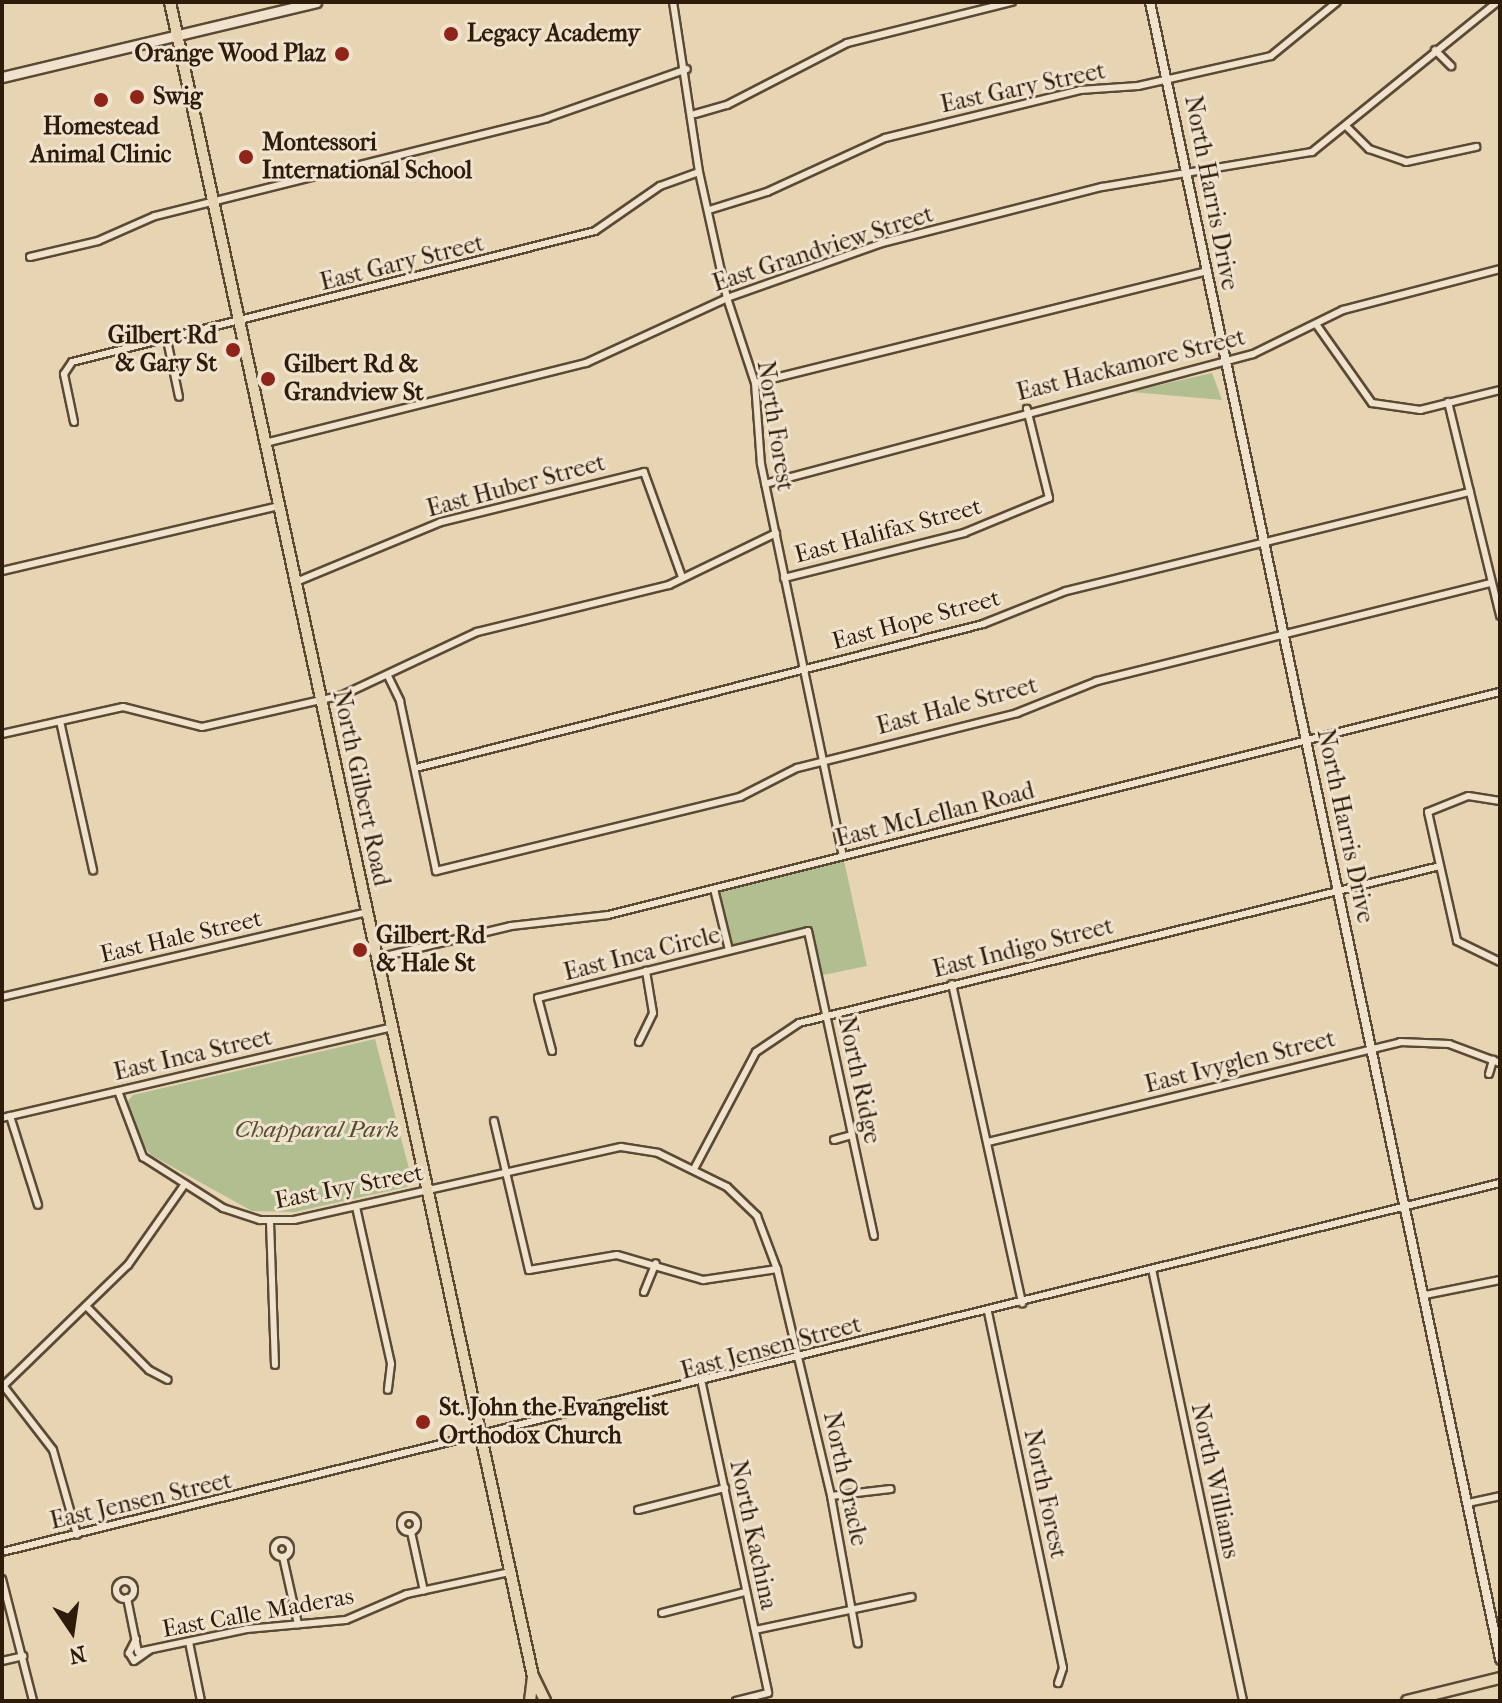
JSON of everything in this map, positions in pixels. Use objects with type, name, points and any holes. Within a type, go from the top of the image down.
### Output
[{"type":"main road","name":"North Gilbert Road","points":[[170,2],[510,1572],[533,1676],[545,1701]]},
{"type":"main road","points":[[2,77],[316,2]]},
{"type":"main road","name":"North Gilbert Road","points":[[530,1701],[533,1676]]},
{"type":"main road","points":[[1407,1701],[1500,1678]]},
{"type":"street","name":"North Forest","points":[[673,2],[695,114],[699,172],[727,298],[755,383],[765,484],[843,856]]},
{"type":"street","points":[[695,114],[727,105],[847,43],[1012,2]]},
{"type":"street","name":"North Harris Drive","points":[[1150,2],[1500,1659]]},
{"type":"street","name":"East Gary Street","points":[[709,210],[767,192],[885,138],[1080,90],[1168,80],[1271,56],[1337,2]]},
{"type":"street","name":"East Grandview Street","points":[[265,443],[586,363],[727,298],[882,243],[1102,187],[1186,176],[1312,152],[1348,128],[1435,50],[1497,2]]},
{"type":"street","points":[[1435,50],[1451,66]]},
{"type":"street","points":[[30,257],[214,202],[547,118],[687,69]]},
{"type":"street","points":[[1348,128],[1369,149],[1406,162],[1476,147]]},
{"type":"street","name":"East Gary Street","points":[[74,422],[64,374],[69,364],[595,231],[660,186],[699,172]]},
{"type":"street","name":"East Hackamore Street","points":[[765,484],[928,444],[1027,409],[1226,361],[1367,302],[1500,269]]},
{"type":"street","points":[[755,383],[1205,272]]},
{"type":"street","points":[[1316,324],[1372,403],[1420,410],[1500,390]]},
{"type":"street","points":[[167,340],[179,397]]},
{"type":"street","points":[[1448,402],[1500,616]]},
{"type":"street","name":"East Halifax Street","points":[[784,578],[964,533],[1049,498],[1027,409]]},
{"type":"street","name":"East Huber Street","points":[[296,582],[441,522],[644,472],[682,577]]},
{"type":"street","name":"East Hope Street","points":[[416,768],[803,669],[1263,542],[1470,492]]},
{"type":"street","points":[[2,571],[279,506]]},
{"type":"street","points":[[2,734],[132,707],[195,728],[321,700],[388,676],[477,632],[682,577],[776,533]]},
{"type":"street","name":"East Hale Street","points":[[416,768],[436,871],[740,797],[821,760],[1017,713],[1097,681],[1491,583]]},
{"type":"street","points":[[388,676],[416,768]]},
{"type":"street","name":"East McLellan Road","points":[[377,958],[714,889],[1500,692]]},
{"type":"street","points":[[60,721],[93,870]]},
{"type":"street","points":[[1500,801],[1468,796],[1428,812],[1436,867],[1457,941],[1500,962]]},
{"type":"street","name":"East Indigo Street","points":[[694,1169],[756,1052],[777,1034],[827,1014],[1436,867]]},
{"type":"street","points":[[714,889],[729,950]]},
{"type":"street","name":"East Hale Street","points":[[2,997],[367,912]]},
{"type":"street","name":"East Inca Circle","points":[[552,1051],[538,998],[808,931]]},
{"type":"street","name":"North Ridge","points":[[808,931],[874,1236]]},
{"type":"street","points":[[639,1042],[653,1013],[646,971]]},
{"type":"street","points":[[952,984],[1022,1303]]},
{"type":"street","name":"East Inca Street","points":[[2,1118],[392,1027]]},
{"type":"street","name":"East Ivyglen Street","points":[[988,1142],[1371,1049],[1427,1040],[1496,1062]]},
{"type":"street","points":[[1489,1074],[1496,1062]]},
{"type":"street","name":"East Ivy Street","points":[[118,1091],[137,1151],[229,1211],[270,1222],[356,1207],[621,1147],[694,1169]]},
{"type":"street","points":[[10,1116],[38,1205]]},
{"type":"street","points":[[494,1121],[529,1270],[617,1255],[656,1263],[703,1280],[777,1269]]},
{"type":"street","points":[[834,1140],[852,1135]]},
{"type":"street","points":[[694,1169],[745,1201],[777,1269],[799,1357]]},
{"type":"street","name":"East Jensen Street","points":[[2,1552],[481,1439],[1500,1183]]},
{"type":"street","points":[[77,1535],[53,1450],[2,1386],[149,1241],[185,1184]]},
{"type":"street","points":[[356,1207],[391,1364],[388,1390]]},
{"type":"street","points":[[270,1222],[275,1365]]},
{"type":"street","points":[[644,1292],[656,1263]]},
{"type":"street","name":"North Williams","points":[[1152,1269],[1243,1701]]},
{"type":"street","points":[[1425,1295],[1500,1280]]},
{"type":"street","points":[[86,1306],[149,1370],[168,1380]]},
{"type":"street","name":"North Forest","points":[[988,1312],[1063,1668],[1058,1683]]},
{"type":"street","name":"North Oracle","points":[[799,1357],[831,1496],[854,1608],[858,1644]]},
{"type":"street","name":"North Kachina","points":[[702,1384],[768,1693],[736,1701]]},
{"type":"street","points":[[638,1510],[725,1488]]},
{"type":"street","points":[[831,1496],[891,1489]]},
{"type":"street","points":[[1468,1503],[1500,1496]]},
{"type":"street","points":[[411,1532],[424,1591]]},
{"type":"street","points":[[283,1557],[298,1624]]},
{"type":"street","name":"East Calle Maderas","points":[[127,1598],[138,1652],[298,1624],[354,1618],[424,1591],[510,1572]]},
{"type":"street","points":[[2,1579],[33,1701]]},
{"type":"street","points":[[662,1613],[745,1592]]},
{"type":"street","points":[[755,1630],[912,1597]]},
{"type":"street","points":[[189,1642],[201,1701]]},
{"type":"street","points":[[2,1661],[23,1656]]},
{"type":"green space","points":[[1212,373],[1222,400],[1132,392],[1133,391]]},
{"type":"green space","points":[[843,856],[867,966],[818,976],[808,931],[729,950],[714,889]]},
{"type":"green space","name":"Chapparal Park","points":[[375,1039],[412,1180],[407,1187],[294,1212],[252,1211],[151,1155],[137,1138],[127,1102],[133,1095]]},
{"type":"place","name":"Legacy Academy","points":[[451,34]]},
{"type":"place","name":"Orange Wood Plaz","points":[[342,54]]},
{"type":"place","name":"Swig","points":[[137,97]]},
{"type":"place","name":"Homestead Animal Clinic","points":[[101,100]]},
{"type":"place","name":"Montessori International School","points":[[246,157]]},
{"type":"place","name":"Gilbert Rd & Gary St","points":[[233,350]]},
{"type":"place","name":"Gilbert Rd & Grandview St","points":[[268,379]]},
{"type":"place","name":"Gilbert Rd & Hale St","points":[[360,950]]},
{"type":"place","name":"St. John the Evangelist Orthodox Church","points":[[423,1422]]}]
